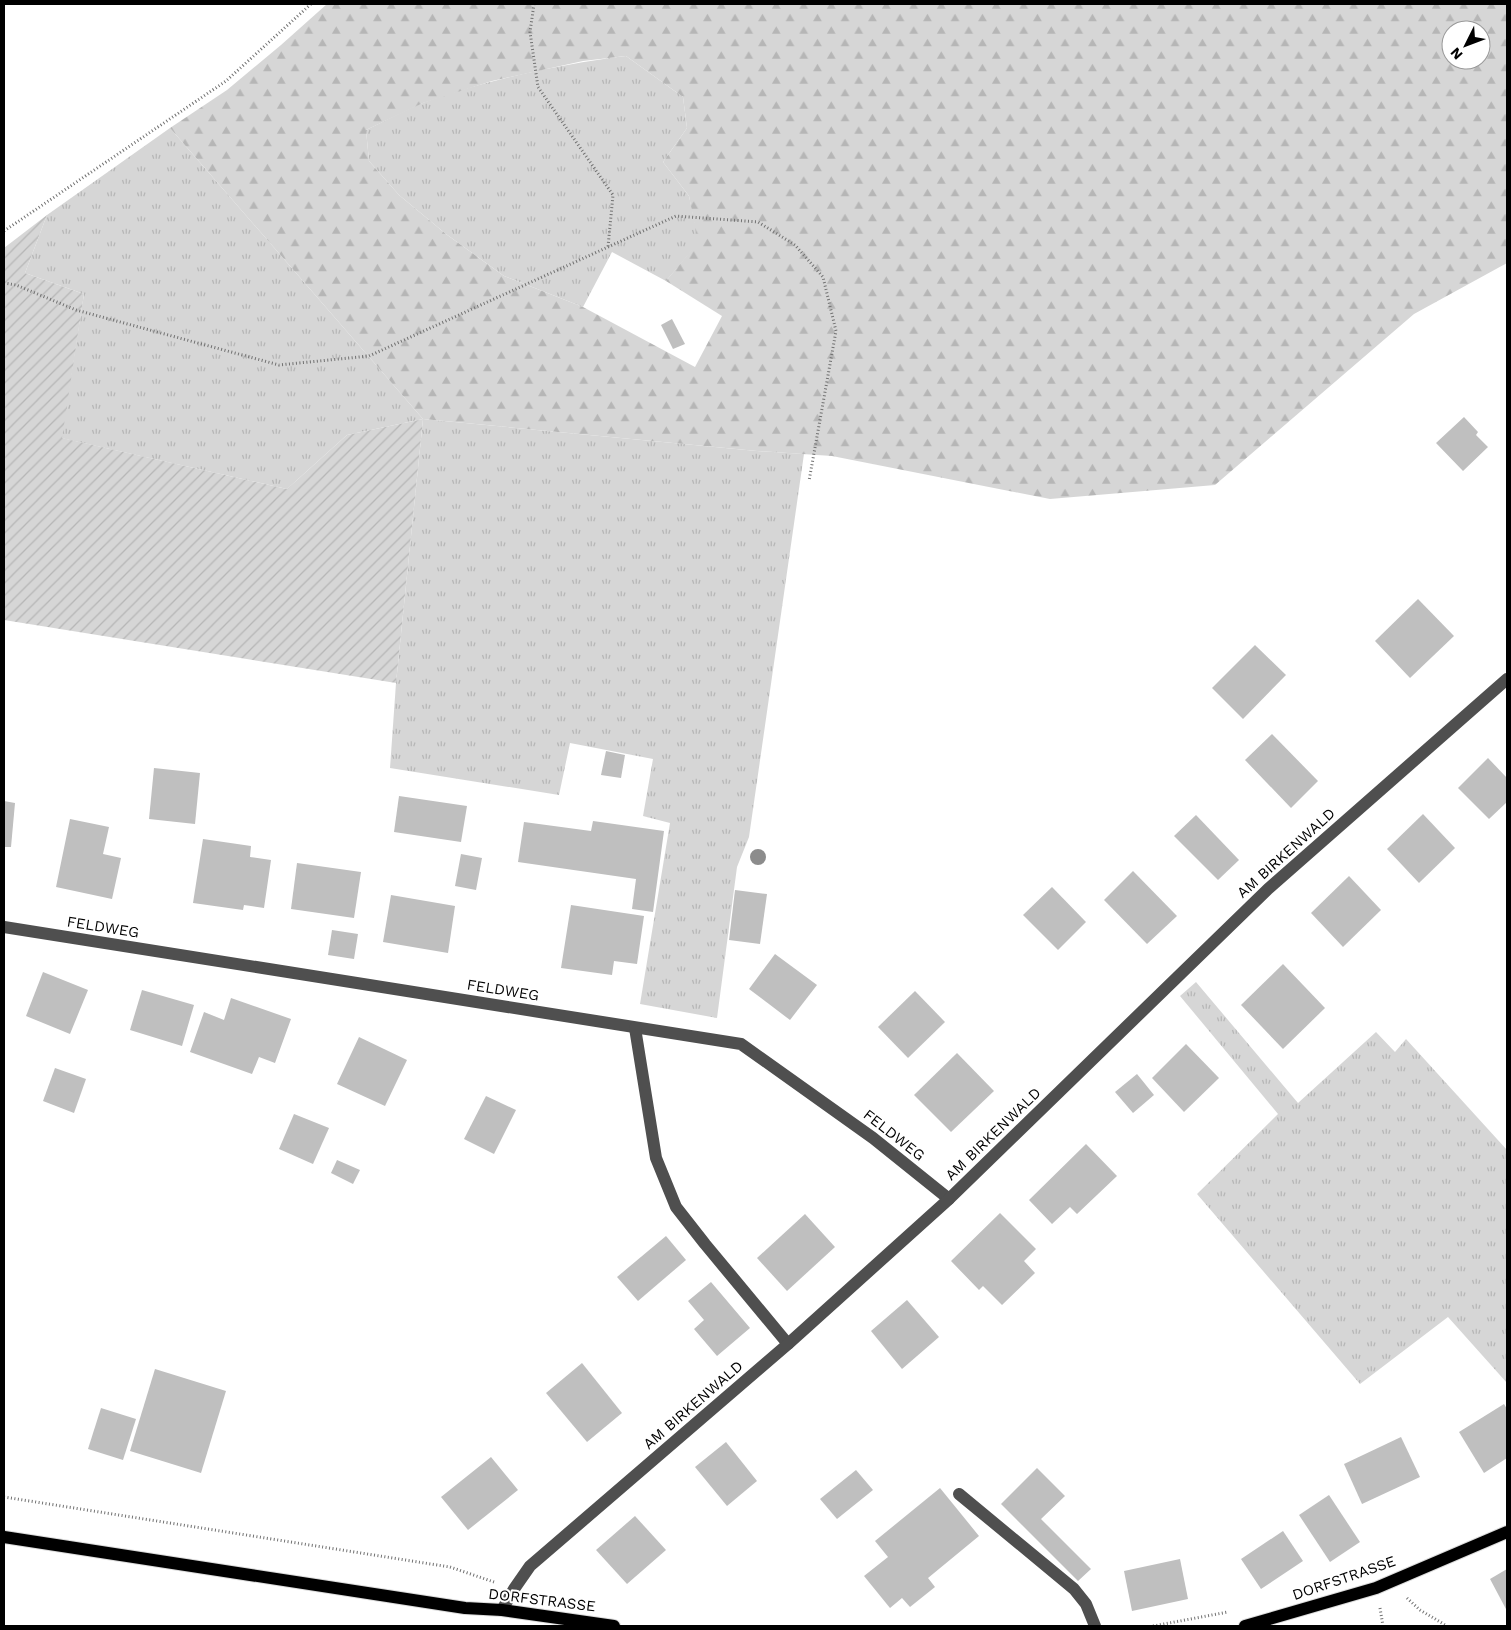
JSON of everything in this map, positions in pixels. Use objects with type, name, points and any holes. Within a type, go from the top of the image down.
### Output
[{"type":"main road","name":"DORFSTRASSE","points":[[1245,1626],[1376,1588],[1507,1532]]},
{"type":"main road","name":"DORFSTRASSE","points":[[4,1537],[465,1608],[502,1610],[614,1626]]},
{"type":"street","name":"AM BIRKENWALD","points":[[502,1610],[530,1566],[788,1344],[949,1199],[1268,890],[1507,679]]},
{"type":"street","name":"FELDWEG","points":[[4,927],[741,1044],[873,1138],[949,1199]]},
{"type":"street","points":[[635,1028],[656,1158],[676,1207],[788,1344]]},
{"type":"street","points":[[959,1494],[1074,1590],[1086,1604],[1095,1626]]},
{"type":"path","points":[[4,231],[226,81],[312,4]]},
{"type":"path","points":[[534,4],[530,32],[538,87],[613,196],[608,248]]},
{"type":"path","points":[[4,283],[76,310],[279,365],[369,356],[676,216],[758,222],[794,245],[824,277],[836,331],[808,482]]},
{"type":"path","points":[[4,1497],[450,1566],[514,1589]]},
{"type":"path","points":[[1388,1582],[1420,1610],[1447,1626]]},
{"type":"green space","points":[[327,4],[1507,4],[1507,263],[1414,314],[1215,485],[1050,499],[832,456],[757,451],[423,419],[170,128],[227,90]],"holes":[[[626,56],[683,97],[687,128],[663,162],[689,196],[698,242],[666,281],[722,316],[695,367],[583,307],[504,276],[446,234],[399,195],[369,161],[366,130],[423,103],[492,81],[583,61]]]},
{"type":"green space","points":[[626,56],[683,97],[687,128],[663,162],[689,196],[699,242],[666,281],[612,252],[583,307],[504,276],[446,234],[399,195],[369,161],[366,130],[425,102],[524,74],[575,63]]},
{"type":"green space","points":[[170,128],[423,419],[347,435],[287,489],[61,438],[84,294],[25,273],[47,215]]},
{"type":"green space","points":[[47,215],[25,273],[84,294],[62,438],[287,489],[347,435],[423,419],[396,683],[4,620],[4,248]]},
{"type":"green space","points":[[423,419],[804,454],[749,837],[737,867],[717,1018],[640,1004],[670,823],[643,816],[653,759],[570,743],[559,795],[390,768],[396,683]]},
{"type":"green space","points":[[1196,982],[1298,1103],[1376,1032],[1395,1052],[1406,1039],[1507,1150],[1507,1383],[1448,1317],[1360,1384],[1197,1194],[1278,1114],[1180,996]]},
{"type":"building","points":[[672,319],[685,344],[673,349],[661,325]]},
{"type":"building","points":[[1464,417],[1478,432],[1476,435],[1488,447],[1463,471],[1436,443]]},
{"type":"building","points":[[1418,599],[1454,636],[1410,678],[1375,641]]},
{"type":"building","points":[[1255,645],[1286,675],[1243,719],[1212,688]]},
{"type":"building","points":[[1272,734],[1318,781],[1291,808],[1245,760]]},
{"type":"building","points":[[606,751],[625,755],[621,778],[601,775]]},
{"type":"building","points":[[1488,758],[1507,778],[1507,802],[1489,819],[1458,788]]},
{"type":"building","points":[[154,768],[200,773],[195,824],[149,819]]},
{"type":"building","points":[[399,796],[467,806],[461,842],[394,832]]},
{"type":"building","points":[[4,801],[15,803],[11,847],[4,847]]},
{"type":"building","points":[[1423,814],[1455,848],[1419,883],[1387,849]]},
{"type":"building","points":[[1196,815],[1239,860],[1218,880],[1174,836]]},
{"type":"building","points":[[70,819],[109,827],[103,854],[121,858],[112,899],[56,887]]},
{"type":"building","points":[[593,821],[664,831],[653,912],[632,909],[636,879],[518,862],[524,822],[591,831]]},
{"type":"building","points":[[203,839],[251,846],[250,857],[271,860],[264,908],[244,905],[243,910],[193,903]]},
{"type":"building","points":[[461,854],[482,858],[476,890],[455,886]]},
{"type":"building","points":[[297,863],[361,872],[354,918],[291,909]]},
{"type":"building","points":[[1133,871],[1177,916],[1147,944],[1104,900]]},
{"type":"building","points":[[1349,876],[1381,910],[1343,947],[1311,913]]},
{"type":"building","points":[[1052,887],[1086,922],[1058,950],[1023,915]]},
{"type":"building","points":[[735,890],[767,894],[760,944],[729,940]]},
{"type":"building","points":[[391,895],[455,906],[448,953],[383,942]]},
{"type":"building","points":[[571,905],[644,916],[637,964],[614,961],[612,975],[561,968]]},
{"type":"building","points":[[332,930],[358,934],[354,959],[328,955]]},
{"type":"building","points":[[775,954],[817,985],[790,1020],[749,989]]},
{"type":"building","points":[[1283,964],[1325,1008],[1283,1049],[1241,1005]]},
{"type":"building","points":[[43,972],[88,990],[70,1034],[26,1016]]},
{"type":"building","points":[[142,990],[194,1005],[182,1046],[130,1030]]},
{"type":"building","points":[[915,991],[945,1022],[908,1058],[878,1027]]},
{"type":"building","points":[[231,998],[291,1019],[275,1063],[259,1057],[252,1074],[190,1052],[204,1012],[224,1020]]},
{"type":"building","points":[[359,1037],[407,1060],[385,1106],[337,1084]]},
{"type":"building","points":[[1186,1044],[1219,1078],[1184,1112],[1152,1078]]},
{"type":"building","points":[[957,1053],[994,1091],[951,1132],[914,1095]]},
{"type":"building","points":[[55,1068],[86,1079],[74,1113],[43,1101]]},
{"type":"building","points":[[1137,1074],[1154,1095],[1133,1113],[1115,1092]]},
{"type":"building","points":[[486,1096],[516,1110],[494,1154],[464,1139]]},
{"type":"building","points":[[294,1114],[329,1128],[313,1164],[279,1149]]},
{"type":"building","points":[[1086,1144],[1117,1176],[1077,1214],[1070,1207],[1052,1224],[1029,1200]]},
{"type":"building","points":[[337,1160],[360,1170],[353,1184],[331,1173]]},
{"type":"building","points":[[1000,1213],[1036,1249],[1024,1261],[1035,1273],[1002,1305],[983,1286],[979,1290],[951,1261]]},
{"type":"building","points":[[805,1214],[835,1247],[787,1291],[757,1258]]},
{"type":"building","points":[[666,1236],[686,1260],[638,1301],[617,1277]]},
{"type":"building","points":[[711,1282],[750,1328],[717,1356],[694,1329],[704,1320],[688,1301]]},
{"type":"building","points":[[907,1300],[939,1337],[902,1369],[871,1331]]},
{"type":"building","points":[[582,1363],[622,1413],[587,1442],[546,1393]]},
{"type":"building","points":[[155,1369],[226,1391],[201,1473],[130,1451]]},
{"type":"building","points":[[1504,1404],[1507,1409],[1507,1458],[1484,1473],[1459,1432]]},
{"type":"building","points":[[101,1408],[136,1419],[123,1460],[88,1449]]},
{"type":"building","points":[[1401,1437],[1420,1477],[1362,1504],[1344,1464]]},
{"type":"building","points":[[726,1442],[757,1481],[727,1506],[695,1467]]},
{"type":"building","points":[[491,1457],[518,1490],[468,1530],[441,1497]]},
{"type":"building","points":[[1037,1468],[1065,1496],[1041,1519],[1091,1569],[1078,1581],[1001,1504]]},
{"type":"building","points":[[856,1470],[873,1490],[837,1519],[820,1499]]},
{"type":"building","points":[[940,1488],[979,1536],[928,1578],[935,1587],[910,1607],[902,1598],[890,1608],[864,1576],[888,1557],[875,1541]]},
{"type":"building","points":[[1329,1495],[1360,1542],[1330,1562],[1299,1515]]},
{"type":"building","points":[[635,1516],[666,1550],[627,1584],[596,1550]]},
{"type":"building","points":[[1283,1531],[1303,1561],[1261,1589],[1241,1559]]},
{"type":"building","points":[[1180,1559],[1188,1599],[1132,1611],[1124,1571]]},
{"type":"building","points":[[1507,1569],[1507,1611],[1490,1579]]}]
